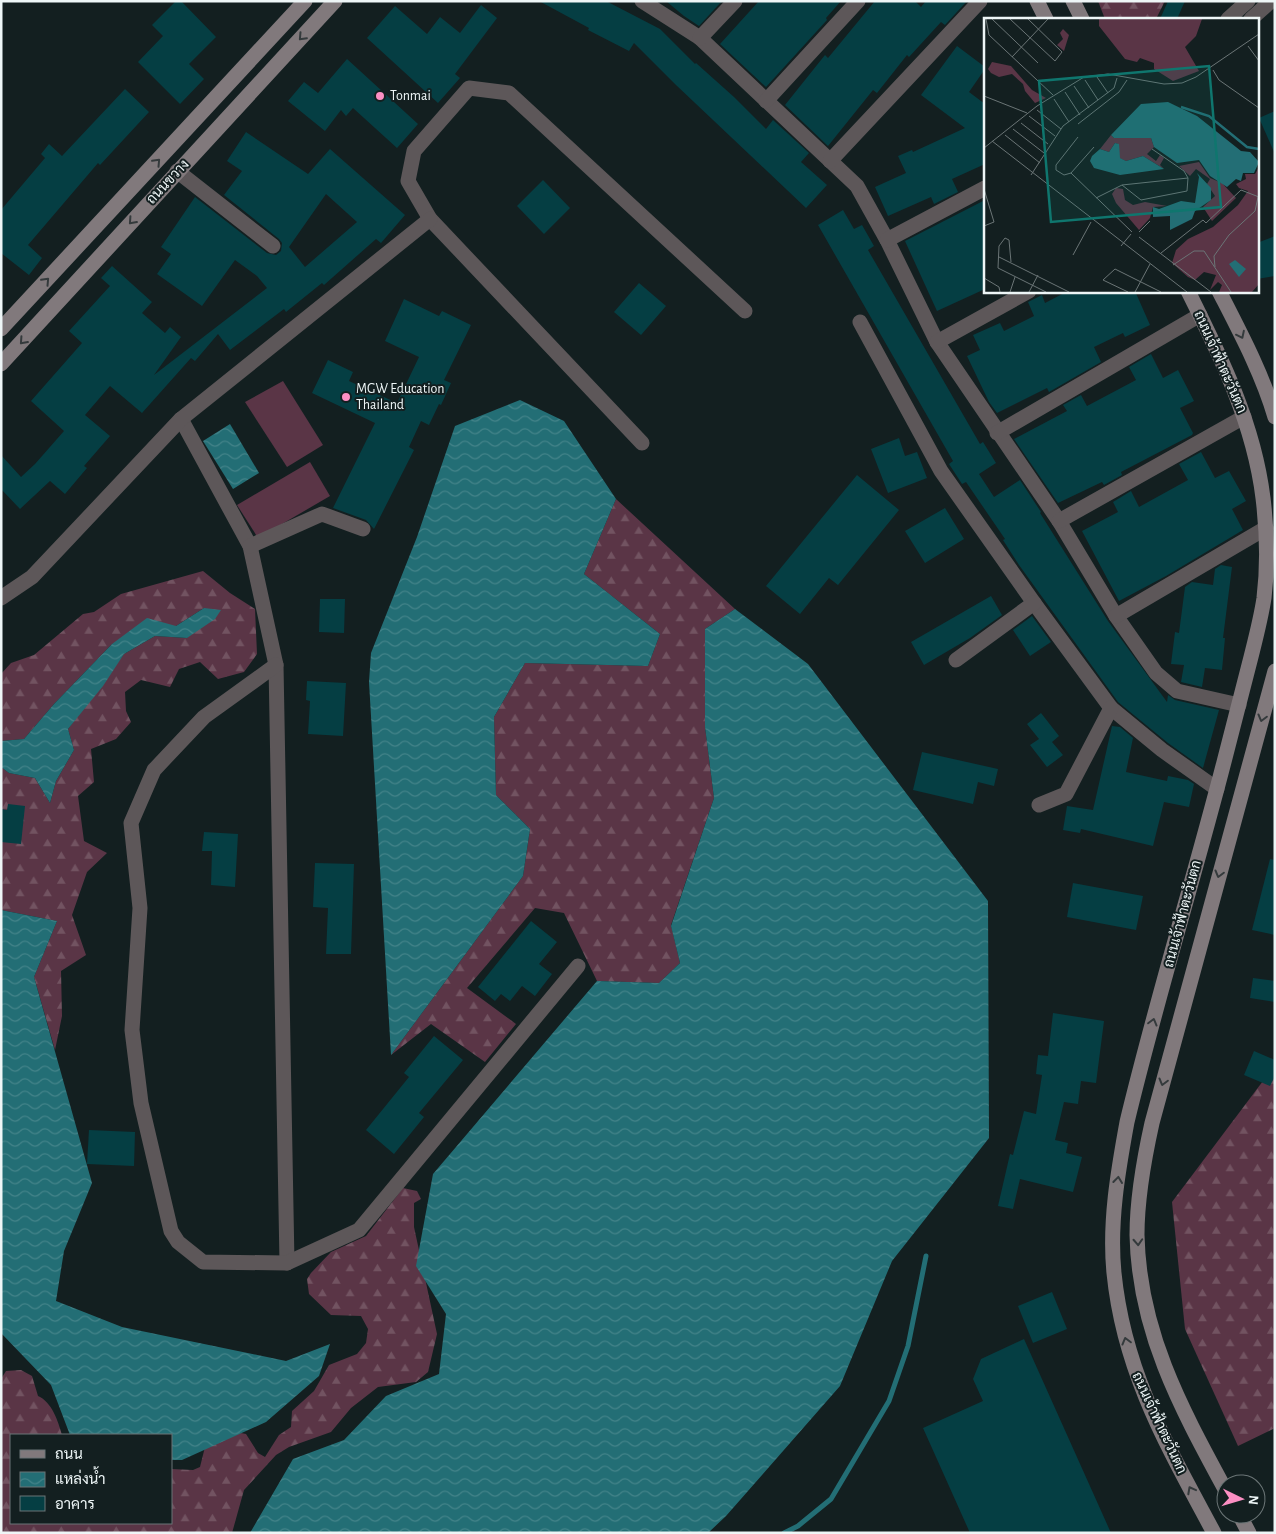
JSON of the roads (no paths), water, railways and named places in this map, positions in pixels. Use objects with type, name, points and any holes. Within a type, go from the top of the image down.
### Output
[{"type":"main road","name":"ถนนขวาง","points":[[1,329],[304,1]]},
{"type":"main road","name":"ถนนขวาง","points":[[1,364],[335,1]]},
{"type":"main road","points":[[1037,1],[1046,18]]},
{"type":"main road","points":[[1073,1],[1082,18]]},
{"type":"main road","name":"ถนนเจ้าฟ้าตะวันตก","points":[[1188,292],[1222,360],[1244,417],[1258,467],[1266,528],[1264,597],[1239,705],[1127,1122],[1116,1192],[1113,1272],[1123,1330],[1132,1364],[1157,1424],[1214,1533]]},
{"type":"main road","name":"ถนนเจ้าฟ้าตะวันตก","points":[[1220,292],[1244,339],[1266,390],[1275,417]]},
{"type":"main road","points":[[22,307],[37,325]]},
{"type":"main road","name":"ถนนเจ้าฟ้าตะวันตก","points":[[1217,1474],[1184,1414],[1151,1328],[1145,1304],[1139,1259],[1137,1234],[1139,1205],[1146,1149],[1152,1123],[1275,670]]},
{"type":"street","points":[[642,1],[700,38],[857,186],[887,240],[937,342],[1058,521],[1116,616],[1156,673],[1176,691],[1239,705]]},
{"type":"street","points":[[700,38],[735,1]]},
{"type":"street","points":[[766,101],[858,1]]},
{"type":"street","points":[[830,161],[980,1]]},
{"type":"street","points":[[1229,18],[1248,1]]},
{"type":"street","points":[[1252,18],[1271,1]]},
{"type":"street","points":[[642,443],[430,219],[408,181],[414,151],[469,88],[509,93],[745,311]]},
{"type":"street","points":[[177,172],[273,246]]},
{"type":"street","points":[[887,240],[984,189]]},
{"type":"street","points":[[1,598],[32,577],[181,419],[430,219]]},
{"type":"street","points":[[937,342],[1028,292]]},
{"type":"street","points":[[997,433],[1200,315]]},
{"type":"street","points":[[860,322],[941,471],[1111,708],[1162,750],[1217,789]]},
{"type":"street","points":[[1058,521],[1244,417]]},
{"type":"street","points":[[181,419],[250,546],[276,665],[287,1263]]},
{"type":"street","points":[[250,546],[322,514],[363,528]]},
{"type":"street","points":[[1116,616],[1266,528]]},
{"type":"street","points":[[956,660],[1034,603]]},
{"type":"street","points":[[276,665],[204,717],[154,770],[131,823],[140,908],[132,1030],[141,1103],[171,1231],[178,1242],[203,1262],[287,1263],[359,1230],[578,966]]},
{"type":"street","points":[[1039,805],[1066,794],[1111,708]]},
{"type":"water","points":[[520,400],[564,421],[616,499],[584,574],[660,634],[648,666],[525,663],[494,717],[496,795],[530,829],[523,876],[391,1055],[369,682],[371,653],[417,537],[455,426]]},
{"type":"water","points":[[230,424],[259,473],[233,489],[203,441]]},
{"type":"water","points":[[204,608],[221,610],[215,619],[187,638],[155,636],[124,654],[103,686],[68,729],[74,750],[56,781],[50,803],[35,778],[9,773],[1,767],[1,741],[24,739],[54,704],[112,644],[147,618],[176,626]]},
{"type":"water","points":[[735,609],[808,664],[988,901],[989,1138],[892,1261],[840,1386],[726,1516],[708,1533],[250,1533],[293,1459],[344,1440],[386,1396],[439,1374],[446,1314],[416,1266],[433,1174],[597,981],[659,983],[680,963],[671,926],[714,798],[705,727],[705,629]]},
{"type":"water","points":[[1,910],[57,921],[34,977],[92,1183],[64,1251],[56,1301],[122,1327],[286,1361],[330,1344],[319,1376],[266,1422],[182,1460],[172,1460],[172,1434],[70,1434],[51,1385],[1,1333]]},
{"type":"waterway","points":[[784,1533],[798,1526],[831,1499],[889,1401],[908,1346],[926,1256]]},
{"type":"place","name":"Tonmai","points":[[380,96]]},
{"type":"place","name":"MGW Education Thailand","points":[[346,397]]}]
